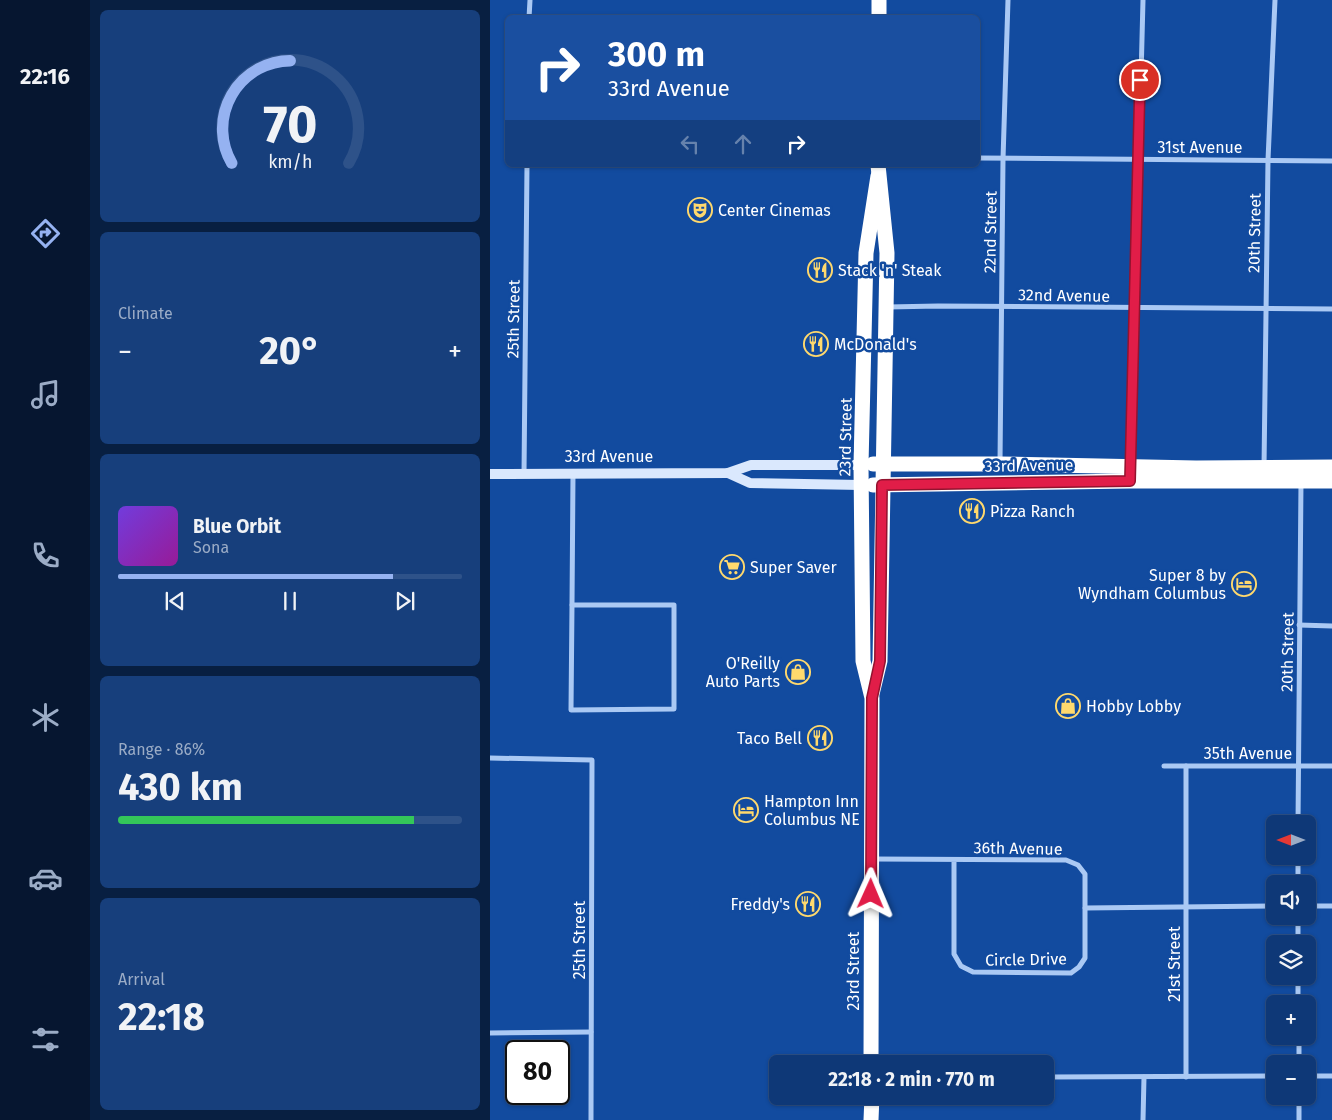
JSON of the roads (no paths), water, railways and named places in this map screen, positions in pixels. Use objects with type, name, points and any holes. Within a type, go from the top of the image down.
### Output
[{"type":"highway","points":[[879,0],[879,15]]},
{"type":"highway","name":"23rd Street","points":[[871,1055],[872,698],[880,661],[887,253],[878,171]]},
{"type":"highway","name":"23rd Street","points":[[872,698],[863,662],[861,464],[866,253],[878,171]]},
{"type":"highway","name":"33rd Avenue","points":[[861,464],[1000,464],[1130,474],[1332,481]]},
{"type":"highway","name":"33rd Avenue","points":[[861,485],[1264,467],[1332,467]]},
{"type":"highway","points":[[872,1105],[872,1120]]},
{"type":"main road","name":"33rd Avenue","points":[[490,474],[728,473],[751,465],[861,464]]},
{"type":"main road","name":"33rd Avenue","points":[[728,473],[750,483],[861,485]]},
{"type":"street","points":[[529,15],[530,0]]},
{"type":"street","name":"22nd Street","points":[[1000,464],[1003,159],[1008,0]]},
{"type":"street","points":[[1130,474],[1143,0]]},
{"type":"street","name":"20th Street","points":[[1264,467],[1268,160],[1275,0]]},
{"type":"street","name":"31st Avenue","points":[[980,158],[1332,161]]},
{"type":"street","name":"25th Street","points":[[524,474],[527,167]]},
{"type":"street","name":"32nd Avenue","points":[[886,307],[1332,309]]},
{"type":"street","points":[[572,606],[674,605],[674,709],[571,710],[573,474]]},
{"type":"street","name":"20th Street","points":[[1298,815],[1301,481]]},
{"type":"street","points":[[1300,625],[1332,626]]},
{"type":"street","name":"25th Street","points":[[490,758],[592,760],[591,1120]]},
{"type":"street","name":"35th Avenue","points":[[1164,766],[1332,766]]},
{"type":"street","name":"21st Street","points":[[1186,766],[1186,1077]]},
{"type":"street","name":"36th Avenue","points":[[872,859],[1066,860],[1078,865],[1084,874],[1085,908]]},
{"type":"street","name":"Circle Drive","points":[[954,860],[954,954],[961,966],[973,972],[1071,973],[1079,967],[1085,958],[1085,908]]},
{"type":"street","points":[[1085,908],[1266,906]]},
{"type":"street","points":[[1316,906],[1332,906]]},
{"type":"street","points":[[490,1033],[591,1032]]},
{"type":"street","points":[[1054,1077],[1266,1076]]},
{"type":"street","points":[[1316,1076],[1332,1076]]},
{"type":"street","points":[[1143,1120],[1144,1077]]},
{"type":"street","points":[[1299,1105],[1299,1120]]},
{"type":"place","name":"Center Cinemas","points":[[700,210]]},
{"type":"place","name":"Stack 'n' Steak","points":[[820,270]]},
{"type":"place","name":"McDonald's","points":[[816,344]]},
{"type":"place","name":"Pizza Ranch","points":[[972,511]]},
{"type":"place","name":"Super Saver","points":[[732,567]]},
{"type":"place","name":"Super 8 by Wyndham Columbus","points":[[1244,584]]},
{"type":"place","name":"O'Reilly Auto Parts","points":[[798,672]]},
{"type":"place","name":"Hobby Lobby","points":[[1068,706]]},
{"type":"place","name":"Taco Bell","points":[[820,738]]},
{"type":"place","name":"Hampton Inn Columbus NE","points":[[746,810]]},
{"type":"place","name":"Freddy's","points":[[808,904]]}]
